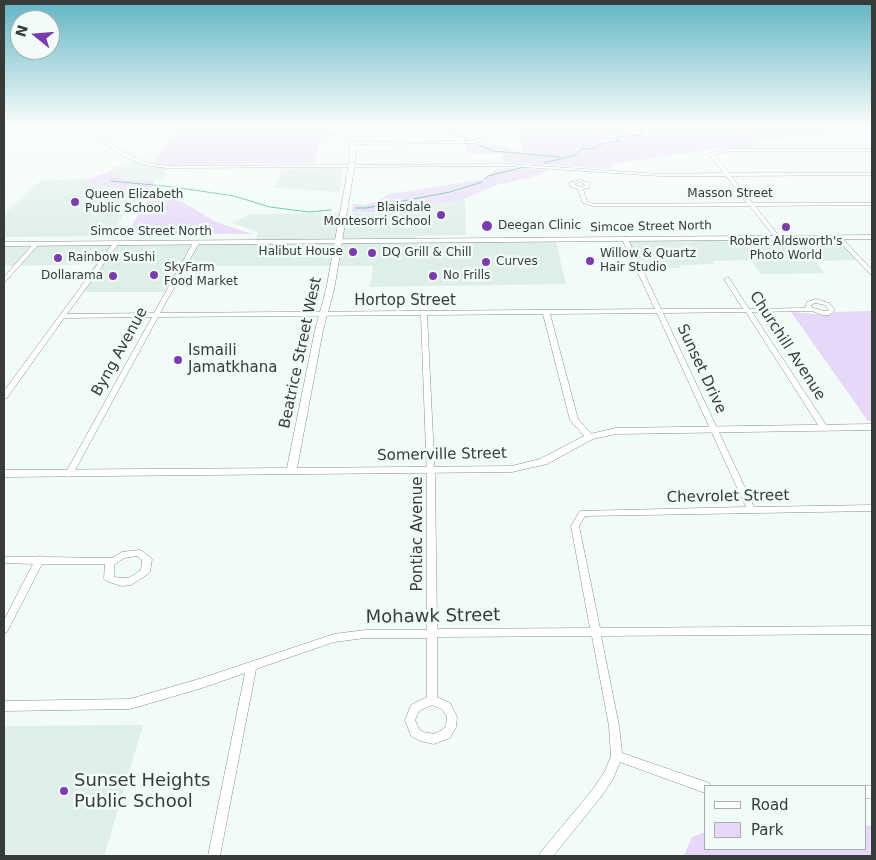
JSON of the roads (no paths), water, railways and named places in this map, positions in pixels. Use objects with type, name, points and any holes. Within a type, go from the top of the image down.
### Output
[{"type":"main road","name":"Simcoe Street North","points":[[4,244],[363,243],[371,241],[625,238],[872,237]]},
{"type":"street","points":[[168,166],[327,166]]},
{"type":"street","name":"Beatrice Street West","points":[[291,472],[330,290],[351,166]]},
{"type":"street","points":[[524,166],[636,174],[872,174]]},
{"type":"street","points":[[719,166],[778,237]]},
{"type":"street","name":"Masson Street","points":[[580,188],[585,202],[588,204],[872,204]]},
{"type":"street","points":[[838,237],[872,273]]},
{"type":"street","name":"Sunset Drive","points":[[625,238],[752,511]]},
{"type":"street","name":"Byng Avenue","points":[[68,474],[196,243]]},
{"type":"street","points":[[4,280],[36,244]]},
{"type":"street","points":[[4,396],[116,244]]},
{"type":"street","name":"Churchill Avenue","points":[[727,279],[824,428]]},
{"type":"street","name":"Hortop Street","points":[[62,316],[748,312],[810,310]]},
{"type":"street","points":[[546,312],[574,420],[590,437]]},
{"type":"street","name":"Pontiac Avenue","points":[[424,313],[431,470],[432,700]]},
{"type":"street","name":"Somerville Street","points":[[4,474],[502,470],[542,462],[590,437],[632,430],[872,427]]},
{"type":"street","name":"Chevrolet Street","points":[[596,632],[575,526],[583,512],[872,508]]},
{"type":"street","points":[[4,629],[40,559]]},
{"type":"street","points":[[4,560],[114,560]]},
{"type":"street","name":"Mohawk Street","points":[[4,706],[130,704],[251,668],[334,638],[365,634],[432,635],[872,630]]},
{"type":"street","points":[[544,856],[597,793],[609,775],[617,756],[614,726],[596,632]]},
{"type":"street","points":[[214,856],[251,668]]},
{"type":"street","points":[[617,756],[704,787]]},
{"type":"waterway","points":[[485,179],[488,176],[524,167]]},
{"type":"waterway","points":[[111,181],[174,187],[234,196],[270,207],[309,212],[331,210]]},
{"type":"waterway","points":[[356,208],[366,208],[450,192],[482,182]]},
{"type":"place","name":"Queen Elizabeth Public School","points":[[75,202]]},
{"type":"place","name":"Blaisdale Montesorri School","points":[[441,215]]},
{"type":"place","name":"Deegan Clinic","points":[[487,226]]},
{"type":"place","name":"Robert Aldsworth's Photo World","points":[[786,227]]},
{"type":"place","name":"Halibut House","points":[[353,252]]},
{"type":"place","name":"DQ Grill & Chill","points":[[372,253]]},
{"type":"place","name":"Rainbow Sushi","points":[[58,258]]},
{"type":"place","name":"Willow & Quartz Hair Studio","points":[[590,261]]},
{"type":"place","name":"Curves","points":[[486,262]]},
{"type":"place","name":"SkyFarm Food Market","points":[[154,275]]},
{"type":"place","name":"Dollarama","points":[[113,276]]},
{"type":"place","name":"No Frills","points":[[433,276]]},
{"type":"place","name":"Ismaili Jamatkhana","points":[[178,360]]},
{"type":"place","name":"Sunset Heights Public School","points":[[64,791]]}]
